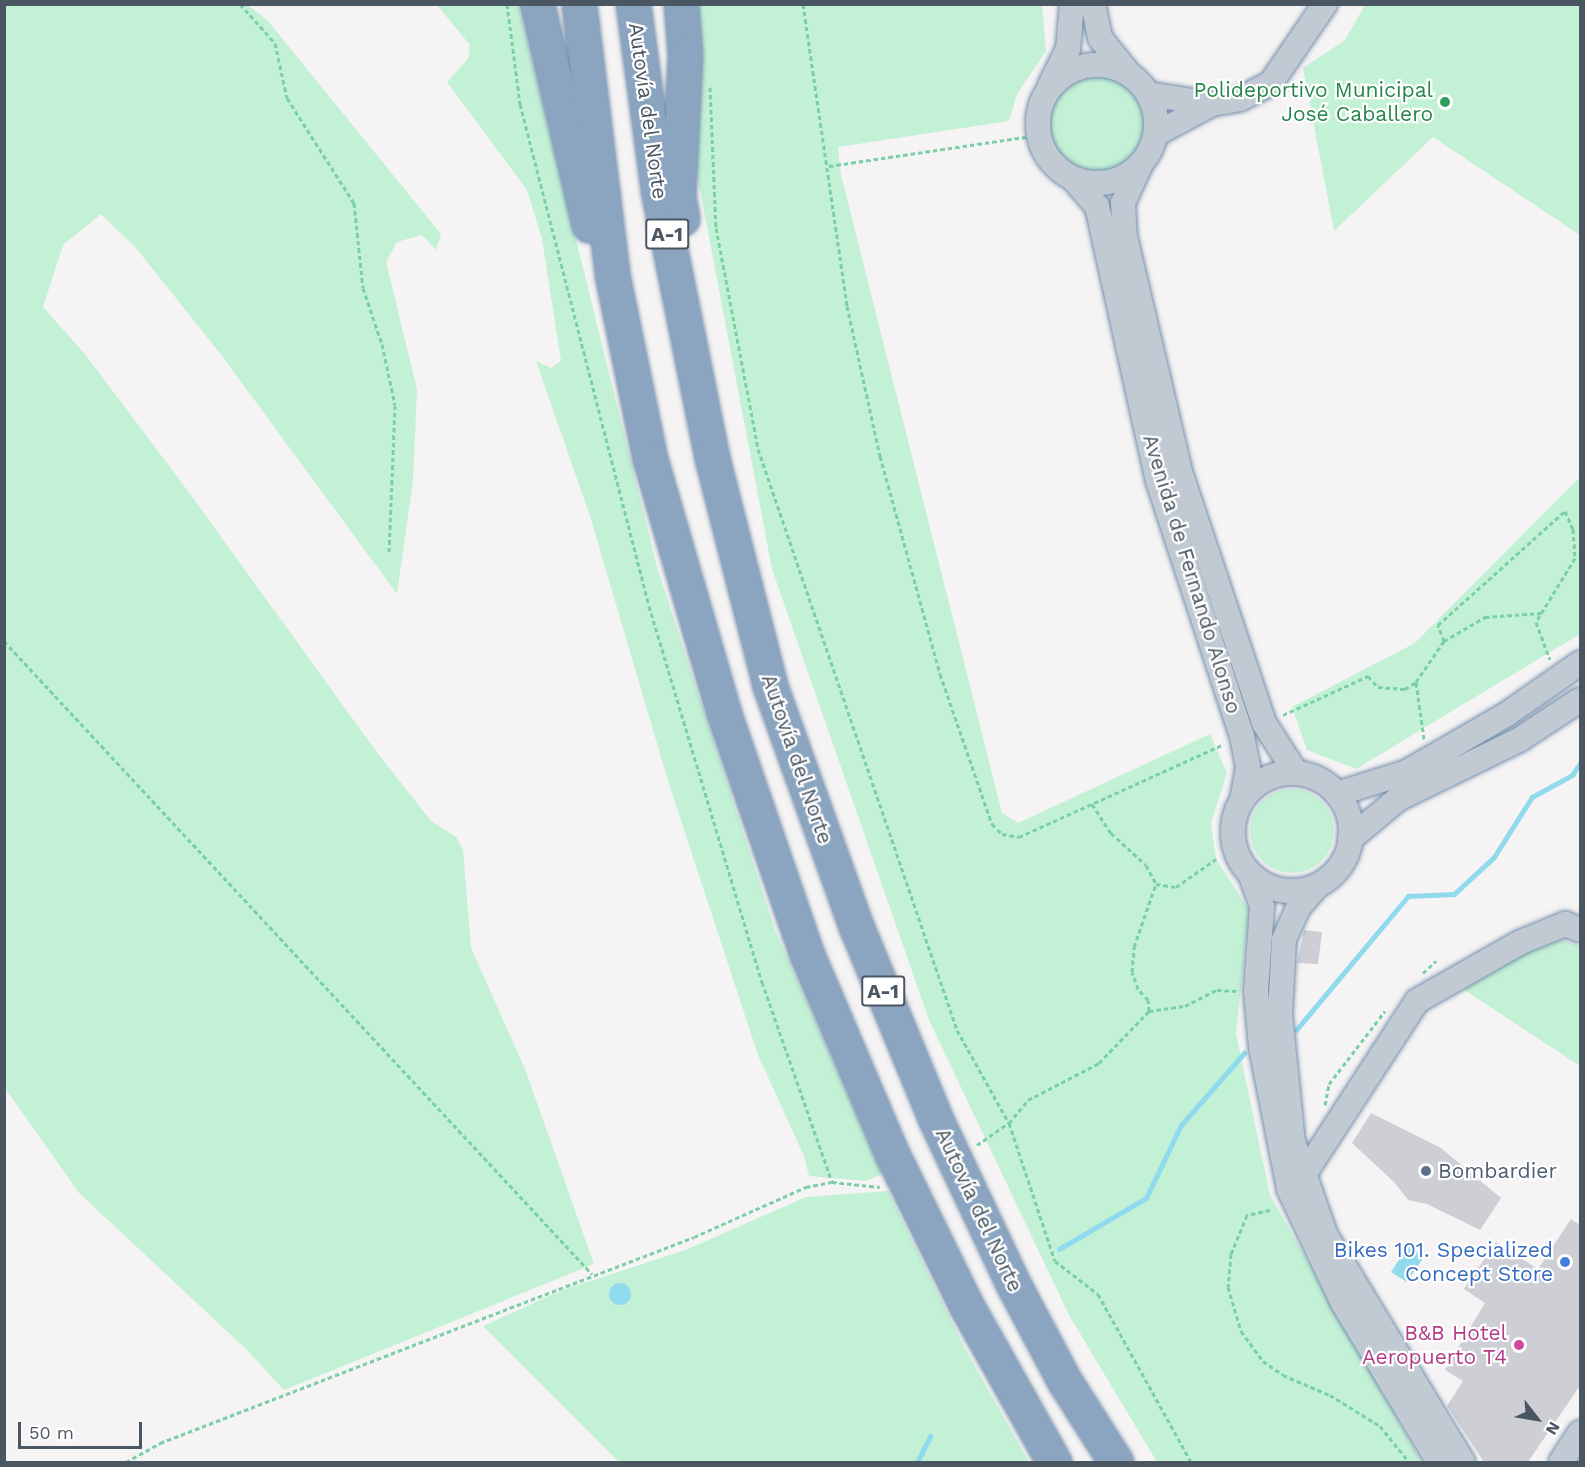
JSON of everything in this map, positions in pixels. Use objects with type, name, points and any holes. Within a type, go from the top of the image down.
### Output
[{"type":"highway","points":[[537,4],[588,222],[614,279]]},
{"type":"highway","name":"A-1","points":[[579,4],[614,279],[650,459],[723,711],[807,955],[892,1154],[967,1307],[1054,1462]]},
{"type":"highway","name":"Autovía del Norte","points":[[633,4],[658,190],[713,462],[770,686],[856,926],[935,1118],[1012,1282],[1065,1382],[1116,1462]]},
{"type":"highway","points":[[681,4],[685,55],[678,196],[708,360],[713,462]]},
{"type":"street","points":[[1072,4],[1068,50],[1048,90],[1037,119],[1038,135],[1050,162],[1074,180],[1109,183],[1140,166],[1155,135],[1154,107],[1148,94],[1100,38],[1093,4]]},
{"type":"street","points":[[1155,135],[1212,104],[1240,99],[1271,83],[1325,4]]},
{"type":"street","points":[[1048,90],[1060,77],[1085,66],[1112,66],[1129,74]]},
{"type":"street","points":[[1148,94],[1212,104]]},
{"type":"street","name":"Avenida de Fernando Alonso","points":[[1140,166],[1123,203],[1125,237],[1181,475],[1264,723],[1296,773]]},
{"type":"street","name":"Avenida de Fernando Alonso","points":[[1074,180],[1097,207],[1158,481],[1242,736],[1248,767],[1242,800]]},
{"type":"street","points":[[1337,794],[1407,772],[1508,714],[1581,663]]},
{"type":"street","points":[[1350,839],[1398,799],[1519,740],[1581,700]]},
{"type":"street","points":[[1439,1462],[1343,1303],[1289,1189],[1262,1047],[1256,992],[1262,907],[1251,876],[1241,863],[1234,839],[1235,815],[1242,800],[1266,779],[1296,773],[1318,780],[1337,794],[1350,823],[1350,839],[1339,866],[1298,908],[1284,940],[1280,1015],[1293,1142],[1303,1176],[1326,1236],[1463,1462]]},
{"type":"street","points":[[1251,876],[1282,891],[1317,886]]},
{"type":"street","points":[[1303,1176],[1417,1001],[1521,942],[1565,924],[1581,930]]},
{"type":"street","points":[[1561,1462],[1581,1433]]},
{"type":"path","points":[[240,4],[275,44],[287,98],[354,203],[363,288],[382,344],[395,405],[389,554]]},
{"type":"path","points":[[507,4],[520,104],[649,606],[762,982],[832,1182]]},
{"type":"path","points":[[803,4],[829,166],[847,306],[880,456],[940,674],[992,824],[1002,834],[1019,837],[1242,736]]},
{"type":"path","points":[[710,85],[717,228],[758,449],[957,1030],[1009,1123],[1054,1261],[1098,1294],[1191,1462]]},
{"type":"path","points":[[829,166],[1038,135]]},
{"type":"path","points":[[1444,641],[1438,625],[1565,512],[1573,529],[1575,558],[1536,622],[1546,654],[1561,677]]},
{"type":"path","points":[[1264,723],[1368,676],[1378,687],[1405,689],[1416,682],[1444,641],[1485,617],[1541,613]]},
{"type":"path","points":[[4,641],[592,1274]]},
{"type":"path","points":[[1416,682],[1424,741],[1416,746]]},
{"type":"path","points":[[1092,804],[1111,833],[1146,865],[1156,884],[1134,948],[1132,972],[1138,989],[1148,1000],[1149,1011]]},
{"type":"path","points":[[1156,884],[1176,887],[1216,859]]},
{"type":"path","points":[[978,1145],[1009,1123],[1028,1100],[1099,1063],[1149,1011],[1185,1006],[1217,990],[1256,992]]},
{"type":"path","points":[[1337,1122],[1326,1113],[1324,1102],[1329,1084],[1350,1052]]},
{"type":"path","points":[[126,1462],[160,1443],[592,1274],[694,1238],[806,1187],[832,1182],[880,1187]]},
{"type":"path","points":[[1270,1210],[1247,1215],[1231,1254],[1228,1287],[1241,1331],[1263,1361],[1283,1375],[1330,1395],[1380,1426],[1409,1462]]},
{"type":"green space","points":[[5,4],[248,5],[268,21],[441,234],[436,250],[422,235],[397,242],[386,262],[417,389],[413,481],[397,594],[222,356],[136,248],[101,214],[63,245],[43,307],[84,353],[182,483],[376,751],[431,821],[456,837],[463,850],[471,948],[525,1069],[594,1264],[284,1390],[246,1349],[79,1193],[5,1088]]},
{"type":"green space","points":[[437,5],[518,5],[657,567],[775,930],[882,1174],[866,1181],[809,1176],[804,1156],[758,1055],[669,784],[590,516],[536,361],[551,368],[561,361],[542,239],[527,190],[447,82],[468,59],[470,45]]},
{"type":"green space","points":[[693,5],[1042,5],[1046,51],[1017,94],[1009,121],[838,147],[841,175],[1002,813],[1018,823],[1210,734],[1227,773],[1211,823],[1216,859],[1249,910],[1236,1034],[1270,1195],[1422,1462],[1157,1462],[1069,1315],[929,1020],[772,569],[697,174]]},
{"type":"green space","name":"Polideportivo Municipal José Caballero","points":[[1365,5],[1580,5],[1580,235],[1433,137],[1334,231],[1303,68],[1345,40]]},
{"type":"green space","points":[[1097,75],[1115,79],[1131,89],[1141,105],[1145,123],[1141,141],[1131,157],[1115,167],[1097,171],[1079,167],[1063,157],[1053,141],[1049,123],[1053,105],[1063,89],[1079,79]]},
{"type":"green space","points":[[1580,477],[1580,634],[1356,769],[1307,750],[1292,707],[1415,643]]},
{"type":"green space","points":[[1292,789],[1308,792],[1322,801],[1331,815],[1334,831],[1331,847],[1322,861],[1308,870],[1292,873],[1276,870],[1262,861],[1253,847],[1250,831],[1253,815],[1262,801],[1276,792]]},
{"type":"green space","points":[[1562,940],[1580,946],[1580,1066],[1460,987],[1540,945]]},
{"type":"green space","points":[[888,1191],[964,1347],[1029,1462],[619,1462],[483,1326],[560,1291],[688,1249],[806,1197]]},
{"type":"water","points":[[1408,1246],[1424,1257],[1407,1282],[1391,1272]]},
{"type":"water","points":[[616,1283],[624,1283],[631,1290],[631,1298],[624,1305],[616,1305],[609,1298],[609,1290]]},
{"type":"building","points":[[1304,930],[1322,932],[1318,964],[1297,963]]},
{"type":"building","name":"Bombardier","points":[[1371,1113],[1441,1148],[1501,1198],[1480,1230],[1427,1204],[1408,1200],[1395,1183],[1352,1143]]},
{"type":"building","name":"B&B Hotel Aeropuerto T4","points":[[1571,1219],[1581,1226],[1581,1384],[1528,1462],[1484,1462],[1447,1406],[1463,1381],[1445,1370],[1485,1303],[1464,1289],[1496,1242],[1538,1269]]},
{"type":"waterway","points":[[1296,1030],[1408,896],[1454,894],[1494,857],[1532,797],[1572,775],[1580,763]]},
{"type":"waterway","points":[[1059,1249],[1146,1198],[1181,1125],[1244,1053]]},
{"type":"waterway","points":[[917,1462],[930,1436]]},
{"type":"place","name":"Polideportivo Municipal José Caballero","points":[[1445,102]]},
{"type":"place","name":"Bombardier","points":[[1426,1171]]},
{"type":"place","name":"Bikes 101. Specialized Concept Store","points":[[1565,1262]]},
{"type":"place","name":"B&B Hotel Aeropuerto T4","points":[[1519,1345]]}]
